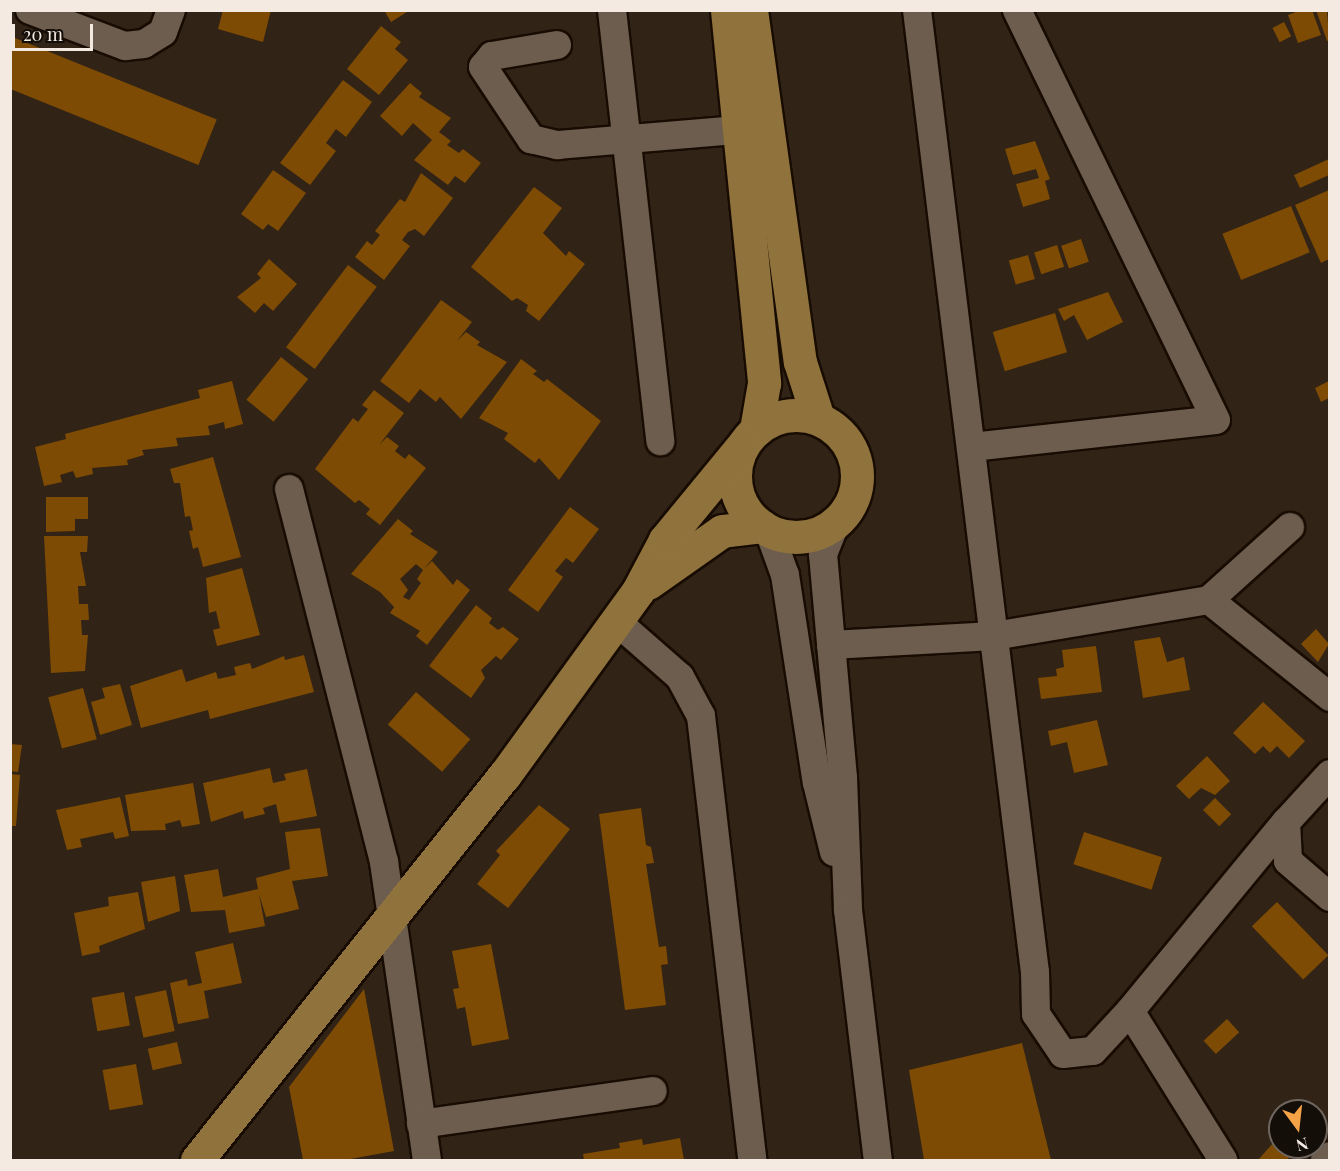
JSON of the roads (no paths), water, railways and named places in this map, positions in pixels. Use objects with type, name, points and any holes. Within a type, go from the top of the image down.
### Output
[{"type":"main road","points":[[727,10],[736,130],[764,383],[750,437],[736,465],[736,486],[742,504],[765,528]]},
{"type":"main road","points":[[751,10],[801,362],[818,418]]},
{"type":"main road","points":[[197,1161],[504,776],[638,591],[665,540],[750,437],[776,418],[797,414],[818,418],[836,429],[850,445],[857,465],[852,503],[836,522],[807,536],[765,528],[722,531],[700,542],[638,591]]},
{"type":"street","points":[[30,10],[124,46],[144,44],[163,32],[171,10]]},
{"type":"street","points":[[612,10],[660,441]]},
{"type":"street","points":[[917,10],[972,447],[1036,1014],[1063,1054],[1093,1051],[1130,1011],[1286,822],[1329,774]]},
{"type":"street","points":[[972,447],[1216,420],[1017,10]]},
{"type":"street","points":[[557,45],[492,56],[483,67],[523,132],[542,145],[736,130]]},
{"type":"street","points":[[289,489],[384,862],[427,1161]]},
{"type":"street","points":[[836,522],[823,554],[843,778],[848,910],[878,1161]]},
{"type":"street","points":[[831,645],[994,636],[1209,600],[1290,527]]},
{"type":"street","points":[[765,528],[785,575],[817,783],[848,910]]},
{"type":"street","points":[[1209,600],[1329,697]]},
{"type":"street","points":[[616,621],[680,677],[703,726],[752,1161]]},
{"type":"street","points":[[1286,822],[1288,861],[1329,897]]},
{"type":"street","points":[[1130,1011],[1223,1161]]},
{"type":"street","points":[[421,1124],[653,1091]]},
{"type":"street","points":[[1325,1161],[1329,1156]]}]
